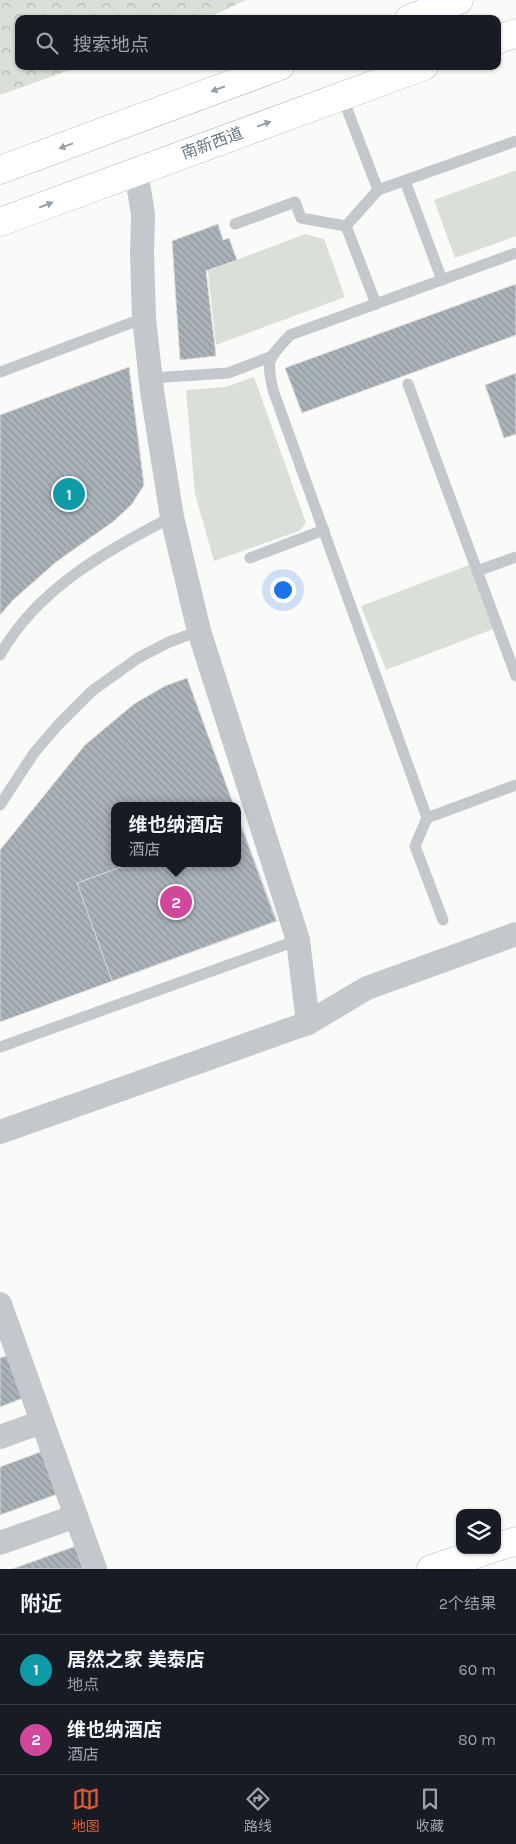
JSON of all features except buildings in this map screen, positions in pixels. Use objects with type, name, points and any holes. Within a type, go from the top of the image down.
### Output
[{"type":"main road","points":[[420,15],[460,0]]},
{"type":"main road","points":[[501,39],[516,33]]},
{"type":"main road","points":[[0,170],[269,70]]},
{"type":"main road","name":"南新西道","points":[[0,222],[413,70]]},
{"type":"main road","points":[[501,1546],[516,1541]]},
{"type":"main road","points":[[432,1569],[476,1554]]},
{"type":"street","points":[[136,171],[144,214],[142,253],[144,318],[172,517],[199,632],[298,940],[308,1023]]},
{"type":"street","points":[[0,1132],[308,1023],[367,988],[516,934]]},
{"type":"street","points":[[2,1317],[95,1569]]},
{"type":"street","points":[[0,1437],[42,1422]]},
{"type":"street","points":[[0,1543],[76,1516]]},
{"type":"lane","points":[[342,96],[378,190]]},
{"type":"lane","points":[[346,226],[378,190],[516,140]]},
{"type":"lane","points":[[405,181],[442,280]]},
{"type":"lane","points":[[235,224],[295,202],[301,218],[346,226]]},
{"type":"lane","points":[[346,226],[376,304]]},
{"type":"lane","points":[[151,378],[228,373],[270,357],[290,335],[516,253]]},
{"type":"lane","points":[[0,372],[144,318]]},
{"type":"lane","points":[[270,357],[268,370],[273,390],[427,818],[415,846],[443,920]]},
{"type":"lane","points":[[408,384],[516,676]]},
{"type":"lane","points":[[0,655],[27,616],[62,584],[134,536],[172,517]]},
{"type":"lane","points":[[250,558],[324,530]]},
{"type":"lane","points":[[478,571],[516,557]]},
{"type":"lane","points":[[0,805],[34,754],[58,725],[92,691],[138,658],[169,642],[199,632]]},
{"type":"lane","points":[[427,818],[516,785]]},
{"type":"lane","points":[[0,1047],[298,940]]},
{"type":"green space","points":[[0,0],[246,0],[214,15],[15,15],[15,70],[70,70],[0,95]]},
{"type":"green space","points":[[516,170],[516,236],[455,258],[434,200]]},
{"type":"green space","points":[[305,234],[324,239],[345,297],[216,345],[208,271]]},
{"type":"green space","points":[[254,377],[306,523],[299,531],[214,561],[195,494],[186,390],[225,387]]},
{"type":"green space","points":[[469,565],[493,629],[386,670],[361,606]]},
{"type":"place","name":"居然之家 美泰店","points":[[69,494]]},
{"type":"place","name":"维也纳酒店","points":[[176,902]]}]
